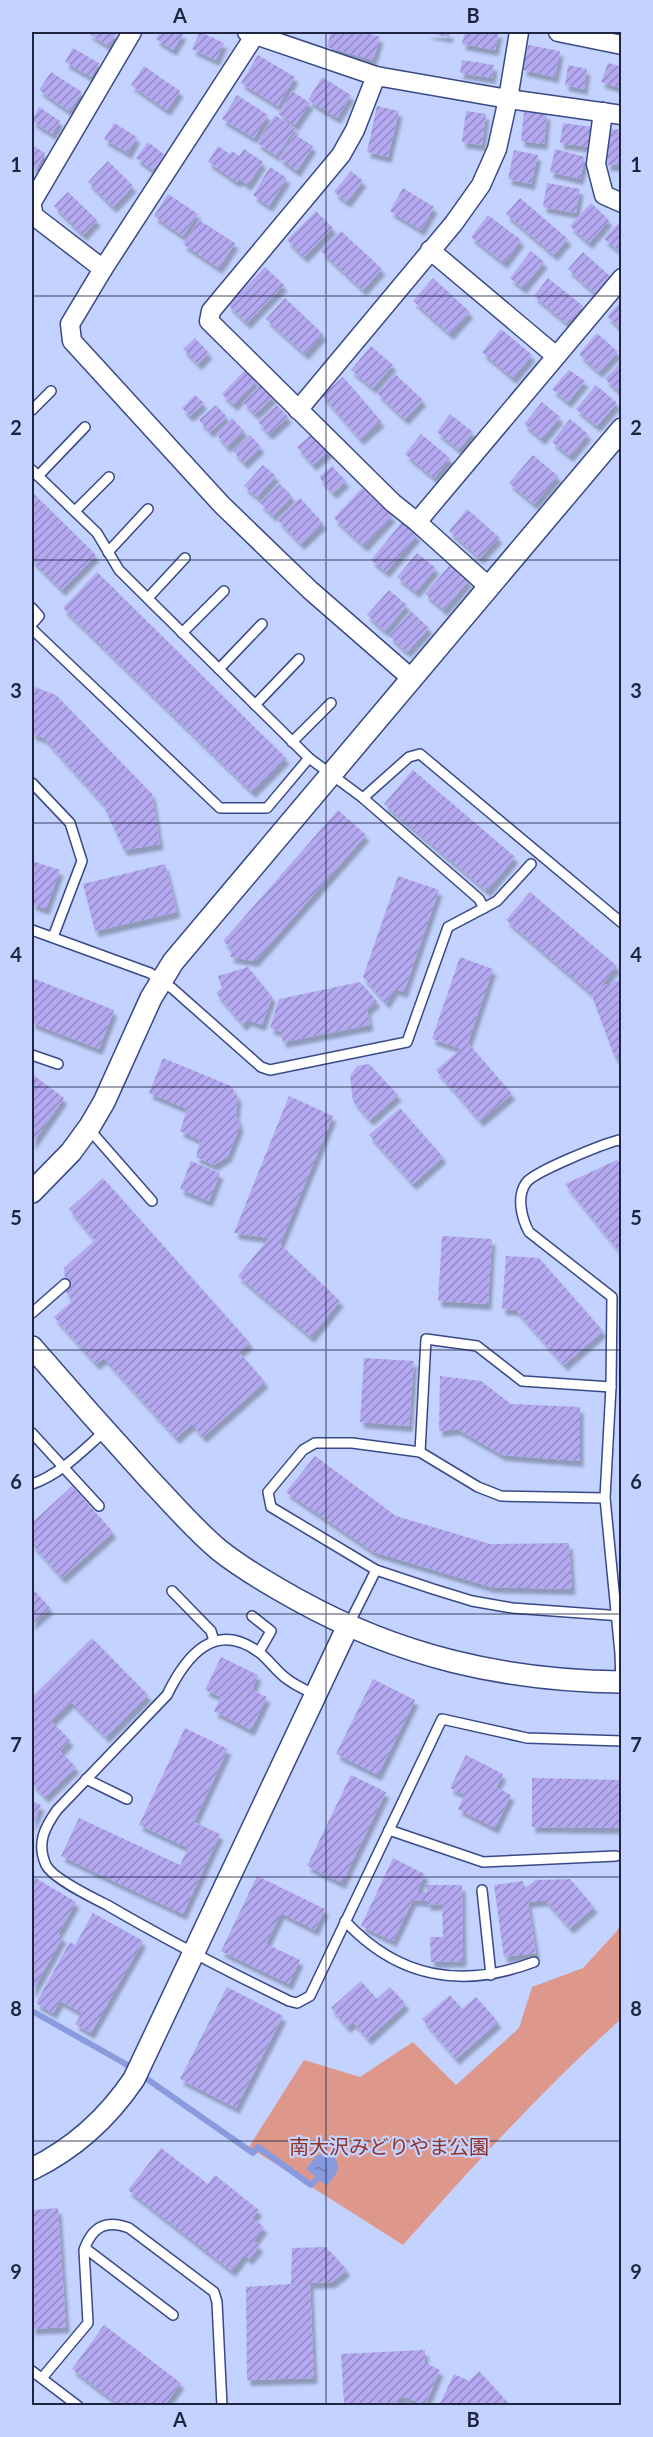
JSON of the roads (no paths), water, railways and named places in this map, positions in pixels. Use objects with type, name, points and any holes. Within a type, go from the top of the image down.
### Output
[{"type":"street","points":[[32,202],[132,32]]},
{"type":"street","points":[[298,410],[454,223],[487,174],[497,149],[519,32]]},
{"type":"street","points":[[558,32],[621,45]]},
{"type":"street","points":[[411,678],[310,590],[222,505],[72,340],[70,324],[251,33],[376,76],[508,99],[621,115]]},
{"type":"street","points":[[376,76],[355,130],[341,155],[212,311],[209,321],[393,503],[488,586]]},
{"type":"street","points":[[603,112],[596,164],[604,195],[621,203]]},
{"type":"street","points":[[32,207],[34,216],[104,268]]},
{"type":"street","points":[[430,250],[556,356]]},
{"type":"street","points":[[417,522],[621,278]]},
{"type":"street","points":[[32,1192],[71,1152],[104,1102],[161,980],[225,898],[621,429]]},
{"type":"street","points":[[32,1347],[189,1522],[219,1550],[263,1581],[348,1626],[423,1655],[501,1673],[566,1681],[621,1682]]},
{"type":"street","points":[[32,2169],[68,2150],[111,2111],[134,2079],[348,1626]]},
{"type":"lane","points":[[32,410],[51,391]]},
{"type":"lane","points":[[85,427],[35,473],[97,533],[119,570],[292,742],[329,775],[363,798],[479,899],[484,908]]},
{"type":"lane","points":[[75,511],[109,477]]},
{"type":"lane","points":[[108,552],[148,509]]},
{"type":"lane","points":[[148,598],[185,558]]},
{"type":"lane","points":[[182,633],[224,591]]},
{"type":"lane","points":[[32,608],[39,616],[32,624]]},
{"type":"lane","points":[[219,669],[262,624]]},
{"type":"lane","points":[[32,629],[220,808],[267,808],[309,758]]},
{"type":"lane","points":[[255,705],[299,659]]},
{"type":"lane","points":[[292,742],[331,703]]},
{"type":"lane","points":[[363,798],[409,757],[420,754],[621,922]]},
{"type":"lane","points":[[32,783],[70,823],[82,861],[52,937]]},
{"type":"lane","points":[[32,930],[150,973],[266,1069],[406,1042],[448,927],[497,901],[531,864]]},
{"type":"lane","points":[[32,1055],[58,1064]]},
{"type":"lane","points":[[88,1128],[152,1201]]},
{"type":"lane","points":[[621,1140],[597,1146],[531,1178],[522,1191],[521,1206],[523,1220],[529,1232],[617,1297],[605,1498],[618,1616],[621,1682]]},
{"type":"lane","points":[[32,1313],[65,1284]]},
{"type":"lane","points":[[420,1452],[426,1339],[477,1346],[522,1381],[611,1387]]},
{"type":"lane","points":[[32,1484],[63,1468],[105,1431]]},
{"type":"lane","points":[[32,1432],[99,1506]]},
{"type":"lane","points":[[605,1498],[501,1496],[478,1487],[420,1452],[352,1443],[315,1443],[303,1450],[268,1492],[271,1507],[376,1570],[472,1600],[512,1608],[618,1616]]},
{"type":"lane","points":[[348,1626],[376,1570]]},
{"type":"lane","points":[[172,1591],[211,1631],[214,1641]]},
{"type":"lane","points":[[252,1616],[272,1631],[259,1653]]},
{"type":"lane","points":[[316,1695],[288,1680],[259,1653],[240,1642],[214,1641],[193,1654],[178,1672],[167,1695],[57,1810],[43,1831],[41,1841],[47,1866],[68,1884],[194,1955],[297,2003],[310,1996],[442,1719],[527,1738],[621,1740]]},
{"type":"lane","points":[[86,1779],[127,1799]]},
{"type":"lane","points":[[388,1830],[483,1862],[616,1856]]},
{"type":"lane","points":[[482,1890],[491,1975]]},
{"type":"lane","points":[[345,1921],[366,1942],[406,1964],[448,1977],[491,1975],[534,1962]]},
{"type":"lane","points":[[42,2378],[88,2323],[85,2247],[94,2232],[106,2225],[117,2223],[129,2228],[213,2290],[217,2302],[222,2406]]},
{"type":"lane","points":[[85,2247],[172,2315]]},
{"type":"lane","points":[[32,2370],[78,2406]]},
{"type":"water","points":[[323,2153],[333,2155],[338,2164],[337,2172],[327,2186],[306,2169],[316,2156]]},
{"type":"waterway","points":[[32,2011],[124,2063],[253,2153],[258,2147],[311,2185],[318,2178]]},
{"type":"park label","name":"南大沢みどりやま公園","points":[[389,2146]]}]
